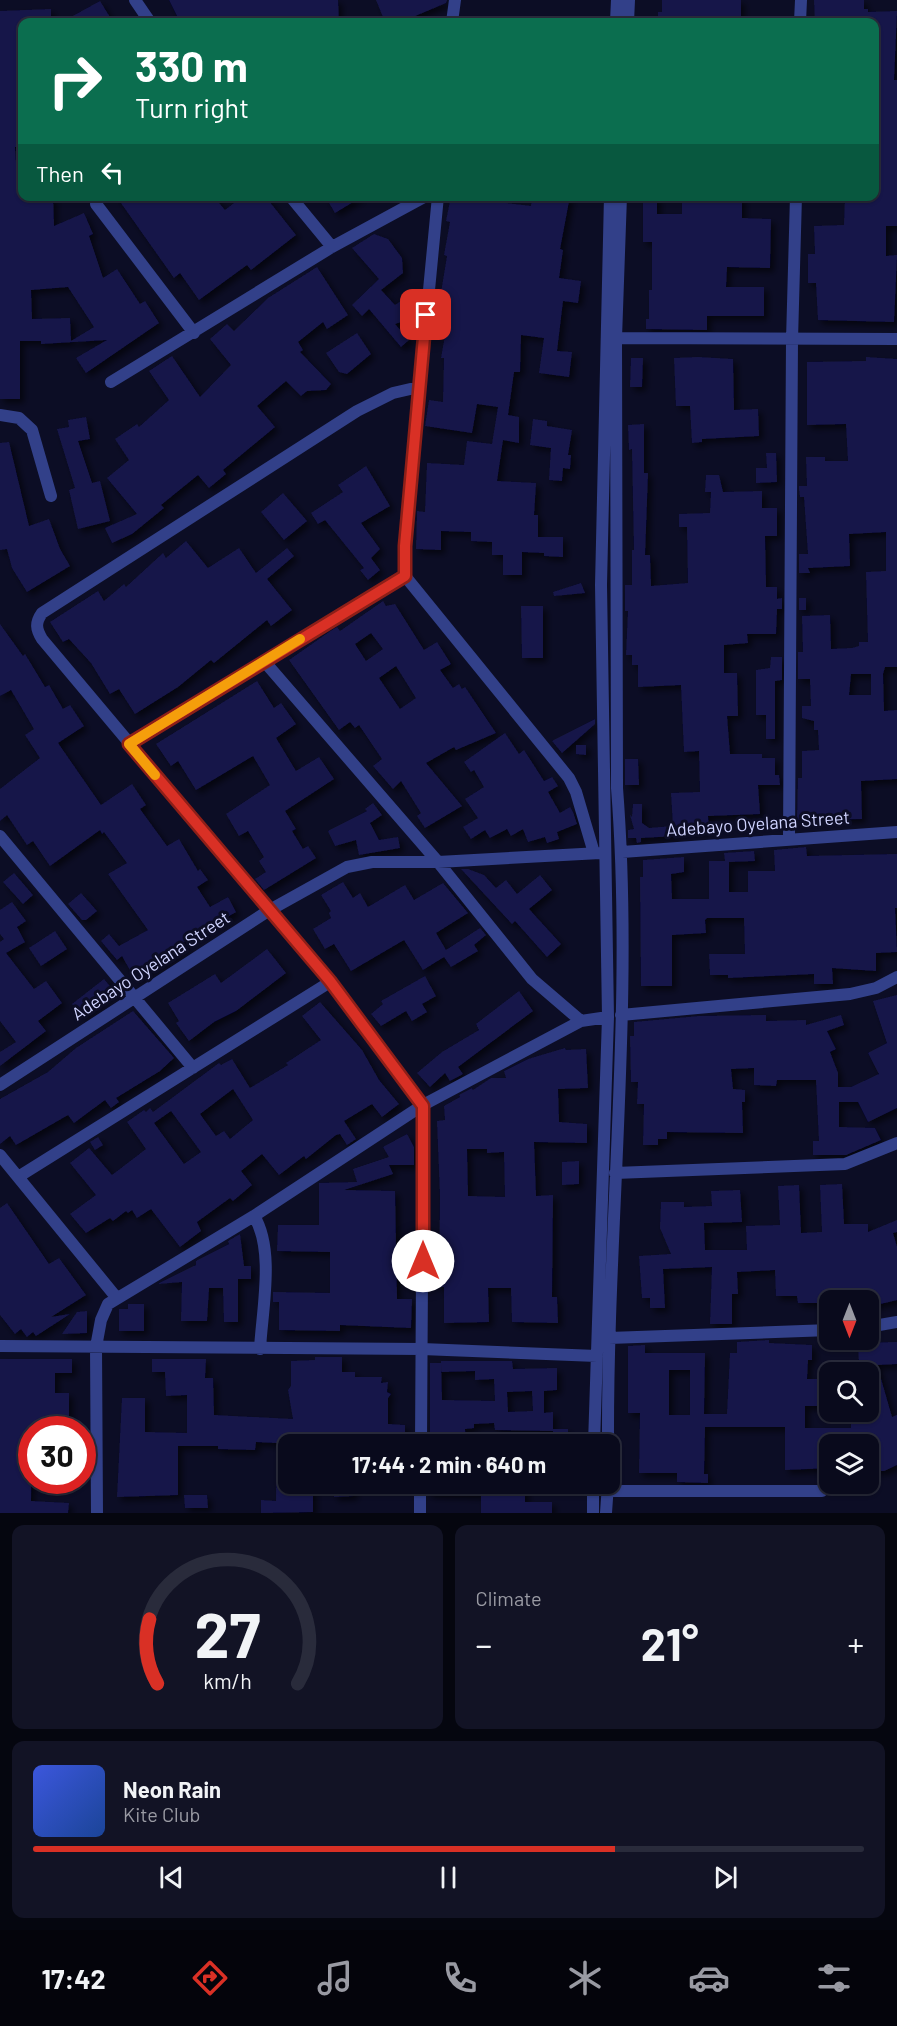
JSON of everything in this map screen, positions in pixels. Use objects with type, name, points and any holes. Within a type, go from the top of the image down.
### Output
[{"type":"street","points":[[135,0],[147,18]]},
{"type":"street","points":[[453,18],[455,0]]},
{"type":"street","points":[[616,18],[617,0]]},
{"type":"street","points":[[628,18],[629,0]]},
{"type":"street","points":[[800,18],[801,0]]},
{"type":"street","points":[[294,201],[332,246]]},
{"type":"street","points":[[111,382],[332,246],[417,201]]},
{"type":"street","points":[[438,201],[405,546],[405,576],[569,778],[576,792],[594,853]]},
{"type":"street","points":[[610,201],[601,621],[607,852],[615,1016]]},
{"type":"street","points":[[594,1434],[622,852],[617,788],[616,518],[616,338],[621,201]]},
{"type":"street","points":[[789,838],[792,340],[796,201]]},
{"type":"street","points":[[96,204],[194,333]]},
{"type":"street","points":[[616,338],[897,339]]},
{"type":"street","points":[[419,387],[374,400],[42,613],[37,620],[37,630],[42,639],[268,911],[330,981],[423,1106],[421,1434]]},
{"type":"street","points":[[0,415],[18,418],[32,430],[51,496]]},
{"type":"street","points":[[602,517],[616,518]]},
{"type":"street","points":[[129,744],[405,576]]},
{"type":"street","points":[[264,661],[438,862],[532,979],[581,1021]]},
{"type":"street","name":"Adebayo Oyelana Street","points":[[622,852],[789,838],[897,832]]},
{"type":"street","points":[[0,836],[193,1068]]},
{"type":"street","name":"Adebayo Oyelana Street","points":[[0,1085],[268,911],[347,867],[372,862],[438,862],[607,852]]},
{"type":"street","points":[[97,1513],[96,1347],[104,1310],[117,1297],[254,1216],[423,1106],[581,1021],[850,994],[876,988],[897,977]]},
{"type":"street","points":[[18,1177],[330,981]]},
{"type":"street","points":[[608,1434],[615,1173],[614,1050]]},
{"type":"street","points":[[615,1173],[845,1164],[897,1143]]},
{"type":"street","points":[[0,1155],[117,1297]]},
{"type":"street","points":[[254,1216],[264,1236],[265,1258],[260,1349]]},
{"type":"street","points":[[879,1325],[897,1322]]},
{"type":"street","points":[[609,1338],[819,1330]]},
{"type":"street","points":[[0,1346],[422,1349],[597,1356]]},
{"type":"street","points":[[620,1487],[819,1491]]},
{"type":"street","points":[[420,1494],[420,1513]]},
{"type":"street","points":[[593,1494],[593,1513]]},
{"type":"street","points":[[606,1513],[607,1494]]},
{"type":"building","points":[[169,0],[338,0],[339,18],[178,18]]},
{"type":"building","points":[[376,0],[447,0],[446,3],[410,18],[383,18]]},
{"type":"building","points":[[662,0],[741,0],[741,18],[658,18],[658,12],[662,12]]},
{"type":"building","points":[[814,0],[864,0],[864,9],[868,9],[868,12],[897,11],[894,80],[897,80],[897,226],[886,226],[886,256],[897,255],[894,322],[818,320],[816,283],[808,283],[808,254],[815,254],[814,226],[844,225],[845,201],[879,201],[879,18],[815,18]]},
{"type":"building","points":[[100,1],[111,18],[69,18]]},
{"type":"building","points":[[51,9],[51,18],[18,18],[18,147],[15,147],[18,201],[53,201],[54,226],[84,213],[93,234],[89,236],[103,278],[117,269],[140,304],[145,301],[159,323],[86,373],[76,358],[107,340],[41,344],[41,341],[20,341],[20,399],[0,399],[0,11]],"holes":[[[68,287],[94,327],[71,341],[70,318],[32,319],[31,290]]]},
{"type":"building","points":[[120,201],[217,201],[225,210],[237,201],[269,201],[296,235],[251,270],[247,265],[199,300],[180,273],[174,278]]},
{"type":"building","points":[[328,201],[355,201],[335,213]]},
{"type":"building","points":[[450,201],[491,201],[531,206],[532,201],[569,201],[560,249],[563,250],[559,278],[581,281],[578,303],[563,301],[557,351],[572,352],[569,377],[539,373],[544,338],[521,335],[520,372],[514,372],[508,415],[519,417],[519,443],[503,440],[497,481],[536,483],[534,515],[538,515],[538,537],[563,537],[563,557],[522,552],[522,575],[503,575],[503,555],[492,555],[492,542],[471,541],[471,532],[441,531],[441,550],[416,549],[417,511],[425,512],[427,463],[464,465],[467,441],[492,444],[498,407],[477,404],[472,433],[425,426],[429,400],[443,402],[444,358],[441,358],[447,324],[436,323],[447,256],[444,255],[450,222],[446,221]]},
{"type":"building","points":[[643,201],[657,201],[657,214],[682,214],[682,201],[742,201],[742,218],[771,219],[770,268],[727,267],[726,287],[764,287],[764,316],[707,316],[707,330],[646,329],[646,319],[649,319],[649,290],[652,290],[652,242],[643,242]]},
{"type":"building","points":[[374,234],[388,239],[402,258],[403,273],[381,290],[395,305],[404,299],[407,320],[395,324],[409,340],[401,347],[369,309],[362,316],[352,305],[379,279],[352,248]]},
{"type":"building","points":[[317,267],[348,315],[327,329],[323,322],[298,342],[303,350],[300,352],[331,384],[326,390],[307,391],[301,396],[286,381],[257,406],[275,427],[223,470],[226,474],[209,488],[198,475],[161,505],[164,508],[132,534],[112,543],[105,528],[137,514],[107,478],[129,460],[115,439],[137,424],[139,427],[169,400],[149,371],[172,356],[200,397],[231,365],[210,339],[227,324],[234,331],[268,298]]},
{"type":"building","points":[[357,333],[371,354],[347,374],[339,372],[326,353]]},
{"type":"building","points":[[866,357],[897,359],[897,667],[885,667],[883,674],[884,711],[897,710],[897,779],[861,781],[862,819],[797,820],[798,778],[802,778],[802,751],[819,750],[818,730],[814,730],[814,721],[802,718],[802,706],[811,706],[810,679],[798,679],[798,652],[803,652],[802,616],[830,615],[831,649],[852,648],[859,646],[859,642],[868,642],[866,572],[886,571],[886,532],[849,534],[850,566],[808,568],[810,573],[799,573],[799,554],[808,554],[804,497],[800,497],[799,489],[799,486],[807,486],[806,457],[825,457],[825,461],[848,461],[846,424],[807,425],[807,362],[866,361]],"holes":[[[851,674],[871,674],[871,695],[849,695]]]},
{"type":"building","points":[[631,358],[643,358],[642,387],[630,387]]},
{"type":"building","points":[[674,358],[733,359],[734,410],[758,409],[759,436],[702,439],[702,442],[692,443],[690,406],[676,406]]},
{"type":"building","points":[[86,417],[90,439],[78,441],[92,483],[100,481],[110,521],[78,529],[69,490],[75,488],[57,429],[69,427],[68,420]]},
{"type":"building","points":[[533,419],[547,421],[547,426],[572,430],[568,455],[571,455],[570,469],[563,468],[562,481],[549,480],[551,448],[530,445]]},
{"type":"building","points":[[644,424],[644,473],[648,473],[645,555],[650,555],[651,586],[688,583],[687,527],[679,527],[679,514],[710,513],[711,492],[705,492],[706,475],[719,475],[723,492],[762,491],[762,508],[777,508],[777,536],[765,536],[766,587],[777,587],[777,599],[782,598],[782,609],[777,609],[776,634],[747,634],[748,643],[724,645],[724,673],[737,673],[738,716],[727,716],[730,754],[762,754],[762,758],[775,758],[775,775],[779,775],[780,785],[758,785],[760,814],[708,816],[709,831],[676,832],[676,836],[641,838],[641,842],[637,843],[636,838],[628,838],[628,830],[634,829],[630,815],[632,817],[633,804],[642,804],[642,823],[649,828],[673,826],[671,793],[700,792],[699,751],[684,752],[681,685],[638,687],[638,665],[632,665],[632,655],[626,655],[628,611],[625,611],[625,585],[632,585],[632,550],[634,550],[632,449],[629,450],[628,425]]},
{"type":"building","points":[[9,442],[29,526],[49,519],[60,549],[70,566],[27,592],[12,568],[7,549],[0,550],[0,443]]},
{"type":"building","points":[[766,453],[776,453],[777,482],[756,483],[756,468],[767,468]]},
{"type":"building","points":[[366,466],[390,506],[361,523],[380,549],[371,558],[380,570],[368,580],[360,570],[364,568],[325,520],[318,524],[311,513],[343,492],[338,485]]},
{"type":"building","points":[[283,493],[307,521],[284,540],[261,512]]},
{"type":"building","points":[[186,541],[208,568],[239,548],[256,573],[287,548],[294,556],[267,579],[292,610],[271,626],[267,620],[214,663],[211,660],[178,687],[135,714],[119,689],[110,694],[91,663],[69,639],[63,642],[50,622],[98,591],[104,601],[124,584],[126,587],[163,553],[166,558]]},
{"type":"building","points":[[581,583],[585,593],[554,596],[553,592]]},
{"type":"building","points":[[799,598],[806,598],[806,610],[799,610]]},
{"type":"building","points":[[383,601],[386,606],[395,604],[424,650],[437,642],[451,664],[440,670],[453,688],[459,684],[462,689],[465,687],[496,733],[456,750],[454,747],[426,763],[462,806],[425,828],[417,816],[421,813],[401,781],[393,789],[373,766],[382,759],[359,725],[355,728],[350,722],[339,730],[289,660],[337,627],[340,631]],"holes":[[[371,633],[383,649],[366,661],[355,644]],[[396,666],[416,698],[400,709],[379,678]]]},
{"type":"building","points":[[521,606],[543,606],[543,658],[522,658]]},
{"type":"building","points":[[0,624],[23,656],[25,654],[45,687],[49,685],[63,709],[70,705],[84,726],[58,743],[101,805],[132,784],[146,805],[140,809],[167,846],[179,839],[198,871],[200,869],[208,880],[197,887],[210,907],[228,897],[236,912],[183,943],[185,948],[135,979],[122,956],[117,960],[101,941],[109,934],[119,946],[148,930],[108,874],[127,863],[104,832],[102,834],[100,830],[50,866],[33,841],[27,845],[7,815],[0,821],[0,789],[40,758],[25,735],[34,729],[11,690],[0,696]]},
{"type":"building","points":[[771,657],[782,657],[782,680],[775,681],[775,739],[766,739],[766,715],[756,715],[756,670],[770,668]]},
{"type":"building","points":[[257,681],[274,708],[281,703],[296,724],[276,738],[296,771],[319,757],[334,779],[285,811],[296,829],[292,831],[303,849],[308,846],[316,858],[264,890],[255,879],[266,872],[259,861],[264,857],[248,831],[239,836],[226,814],[270,785],[253,756],[196,790],[178,761],[171,766],[156,744]]},
{"type":"building","points":[[595,719],[595,724],[562,753],[552,741]]},
{"type":"building","points":[[505,733],[519,754],[524,750],[544,781],[552,777],[558,786],[548,792],[560,813],[570,807],[573,812],[577,824],[557,832],[559,839],[547,843],[545,837],[528,842],[523,829],[511,836],[507,829],[490,838],[485,830],[471,839],[463,827],[478,818],[465,799],[484,787],[474,770],[471,772],[464,762]]},
{"type":"building","points":[[576,745],[586,745],[586,755],[576,754]]},
{"type":"building","points":[[625,759],[638,759],[639,785],[625,785]]},
{"type":"building","points":[[373,803],[382,815],[370,823],[379,840],[398,837],[400,848],[359,855],[356,840],[335,846],[328,831],[367,811],[365,809]]},
{"type":"building","points":[[806,847],[807,856],[897,854],[897,908],[895,908],[897,952],[876,953],[876,971],[832,968],[833,984],[814,984],[814,974],[728,978],[728,975],[710,975],[709,954],[745,954],[744,918],[707,918],[705,920],[706,933],[672,935],[672,986],[641,986],[640,877],[643,877],[643,860],[684,857],[684,872],[671,874],[672,899],[709,899],[709,861],[725,861],[724,853],[754,851],[755,861],[729,862],[729,892],[748,892],[748,871],[775,871],[774,850]]},
{"type":"building","points":[[461,869],[484,875],[496,888],[506,880],[517,894],[540,875],[552,890],[529,909],[561,944],[547,957],[515,921],[512,924]]},
{"type":"building","points":[[14,873],[33,895],[23,904],[3,882]]},
{"type":"building","points":[[343,882],[353,898],[360,893],[368,907],[405,885],[414,900],[443,883],[468,913],[436,933],[446,950],[480,928],[486,935],[474,945],[478,951],[451,967],[444,957],[423,970],[404,940],[351,971],[334,944],[325,949],[313,929],[331,918],[329,913],[331,911],[321,895]]},
{"type":"building","points":[[81,893],[97,911],[86,920],[82,920],[68,904]]},
{"type":"building","points":[[12,902],[26,921],[17,927],[25,942],[6,953],[34,989],[46,981],[62,1003],[38,1021],[46,1031],[0,1066],[0,1052],[16,1042],[0,1021],[0,942],[4,939],[0,934],[0,910]]},
{"type":"building","points":[[55,931],[67,949],[41,966],[29,948]]},
{"type":"building","points":[[267,949],[286,973],[236,1011],[214,1022],[189,1041],[176,1023],[179,1021],[168,1003],[215,974],[221,983]]},
{"type":"building","points":[[425,976],[436,996],[422,1004],[427,1012],[412,1021],[406,1011],[381,1026],[371,1014],[383,1004],[381,1001]]},
{"type":"building","points":[[104,979],[114,991],[82,1016],[72,1004]]},
{"type":"building","points":[[519,991],[533,1011],[458,1067],[463,1074],[450,1081],[445,1073],[430,1087],[417,1073],[442,1052],[479,1030],[476,1024]]},
{"type":"building","points":[[897,995],[897,1108],[868,1122],[858,1102],[839,1102],[839,1127],[875,1128],[881,1140],[846,1155],[813,1155],[813,1141],[819,1141],[816,1080],[777,1080],[776,1086],[754,1085],[754,1068],[731,1069],[733,1089],[745,1090],[745,1102],[742,1102],[743,1133],[667,1132],[667,1139],[658,1139],[658,1145],[643,1145],[644,1104],[637,1104],[638,1082],[631,1082],[630,1036],[634,1036],[634,1022],[699,1016],[766,1015],[766,1021],[806,1020],[806,1025],[841,1015],[844,1025],[827,1031],[836,1049],[830,1052],[838,1073],[838,1087],[851,1087],[879,1074],[868,1053],[887,1043],[873,1001]]},
{"type":"building","points":[[320,1002],[362,1050],[379,1080],[399,1104],[382,1117],[372,1104],[344,1121],[356,1139],[347,1145],[340,1134],[336,1135],[306,1159],[304,1156],[279,1175],[262,1154],[241,1171],[252,1185],[233,1201],[230,1198],[197,1222],[201,1231],[180,1247],[151,1209],[137,1218],[132,1210],[128,1213],[126,1211],[113,1221],[110,1218],[86,1233],[70,1214],[96,1195],[70,1163],[89,1148],[112,1175],[146,1149],[127,1122],[144,1110],[146,1112],[150,1108],[153,1112],[219,1063],[221,1065],[232,1059],[250,1088],[288,1065],[286,1063],[321,1040],[302,1016]],"holes":[[[233,1089],[253,1120],[230,1139],[224,1131],[216,1136],[200,1114]],[[171,1111],[201,1152],[184,1164],[154,1123]]]},
{"type":"building","points":[[133,1011],[174,1058],[160,1071],[116,1098],[119,1102],[111,1108],[105,1100],[74,1123],[68,1115],[16,1145],[10,1136],[0,1144],[0,1099],[48,1072],[76,1048]]},
{"type":"building","points":[[565,1048],[566,1050],[586,1049],[588,1088],[558,1089],[559,1122],[587,1124],[587,1143],[534,1142],[536,1196],[553,1195],[552,1297],[557,1297],[558,1323],[512,1322],[511,1288],[488,1288],[489,1322],[444,1323],[444,1287],[439,1287],[440,1196],[437,1121],[445,1120],[444,1106],[460,1097],[459,1095],[472,1088],[473,1090],[491,1078],[506,1078],[504,1071],[528,1059]],"holes":[[[467,1149],[487,1149],[487,1153],[504,1152],[505,1197],[468,1196]]]},
{"type":"building","points":[[407,1134],[414,1147],[414,1165],[389,1165],[393,1174],[344,1190],[395,1191],[397,1299],[412,1299],[411,1328],[340,1325],[340,1331],[279,1330],[279,1302],[273,1302],[273,1292],[330,1293],[330,1252],[277,1251],[278,1225],[319,1225],[319,1183],[357,1182],[353,1169],[389,1157],[383,1147]]},
{"type":"building","points":[[98,1137],[103,1145],[95,1150],[90,1142]]},
{"type":"building","points":[[579,1161],[579,1184],[562,1185],[562,1162]]},
{"type":"building","points":[[842,1184],[844,1224],[868,1224],[868,1232],[897,1220],[897,1232],[893,1233],[897,1247],[897,1300],[879,1304],[879,1290],[819,1290],[819,1318],[817,1318],[817,1303],[798,1303],[797,1296],[776,1296],[775,1270],[737,1272],[738,1294],[732,1294],[732,1324],[710,1324],[712,1267],[663,1269],[665,1308],[650,1308],[650,1298],[642,1298],[639,1256],[671,1254],[660,1228],[661,1202],[684,1202],[684,1207],[712,1206],[711,1191],[740,1190],[742,1222],[704,1223],[705,1250],[747,1250],[746,1226],[780,1225],[778,1186],[799,1185],[801,1233],[822,1232],[820,1185]]},
{"type":"building","points":[[7,1203],[49,1264],[59,1258],[86,1295],[51,1317],[70,1314],[36,1336],[33,1332],[27,1337],[21,1329],[15,1334],[0,1315],[0,1208]]},
{"type":"building","points":[[240,1234],[244,1266],[251,1266],[251,1279],[238,1279],[238,1322],[224,1322],[223,1288],[209,1288],[207,1321],[181,1321],[182,1282],[157,1284],[196,1265],[196,1261],[229,1244],[228,1241]]},
{"type":"building","points":[[128,1304],[144,1304],[144,1331],[119,1331],[119,1309],[128,1309]]},
{"type":"building","points":[[87,1311],[87,1333],[62,1334],[77,1312]]},
{"type":"building","points":[[769,1340],[769,1343],[812,1345],[812,1360],[808,1360],[807,1379],[819,1379],[819,1406],[805,1406],[805,1428],[851,1428],[851,1422],[879,1422],[879,1372],[892,1417],[897,1415],[897,1465],[879,1471],[879,1434],[819,1434],[819,1468],[785,1470],[785,1427],[705,1427],[704,1474],[708,1474],[708,1483],[677,1482],[677,1473],[639,1473],[640,1413],[628,1413],[628,1346],[645,1345],[645,1353],[705,1353],[704,1414],[727,1414],[730,1353],[737,1353],[737,1342]],"holes":[[[669,1370],[690,1370],[690,1415],[669,1415]]]},
{"type":"building","points":[[879,1342],[897,1342],[897,1364],[879,1365],[879,1362],[859,1362],[858,1350],[879,1350]]},
{"type":"building","points":[[315,1357],[342,1357],[342,1372],[355,1372],[355,1377],[382,1377],[381,1383],[388,1382],[387,1392],[391,1394],[388,1398],[388,1424],[405,1425],[405,1434],[278,1434],[278,1494],[313,1494],[313,1512],[261,1513],[261,1500],[276,1501],[277,1443],[256,1442],[255,1450],[218,1449],[218,1446],[178,1446],[178,1495],[117,1497],[122,1398],[145,1398],[145,1432],[187,1433],[187,1395],[166,1396],[165,1372],[152,1372],[152,1359],[206,1359],[205,1378],[213,1378],[214,1415],[293,1419],[288,1390],[291,1386],[291,1361],[315,1360]]},
{"type":"building","points":[[0,1359],[72,1359],[72,1373],[55,1373],[55,1393],[69,1393],[69,1416],[18,1416],[18,1494],[31,1494],[31,1501],[69,1503],[68,1513],[0,1513]]},
{"type":"building","points":[[512,1361],[513,1369],[557,1368],[557,1390],[544,1391],[544,1413],[553,1412],[553,1431],[495,1430],[494,1423],[474,1424],[474,1428],[465,1429],[465,1434],[430,1434],[430,1363]],"holes":[[[475,1371],[475,1380],[494,1379],[495,1401],[442,1400],[441,1372]],[[532,1391],[533,1411],[508,1412],[507,1392]]]},
{"type":"building","points":[[553,1429],[568,1429],[568,1434],[553,1434]]},
{"type":"building","points":[[334,1494],[354,1494],[354,1496],[334,1497]]},
{"type":"building","points":[[428,1494],[525,1494],[525,1502],[552,1502],[552,1513],[481,1513],[481,1495]]},
{"type":"building","points":[[184,1495],[207,1495],[208,1508],[185,1508]]},
{"type":"slow traffic","points":[[155,775],[129,744],[300,639]]},
{"type":"route","points":[[423,1261],[423,1106],[330,981],[268,911],[129,744],[405,576],[405,546],[426,315]]}]
